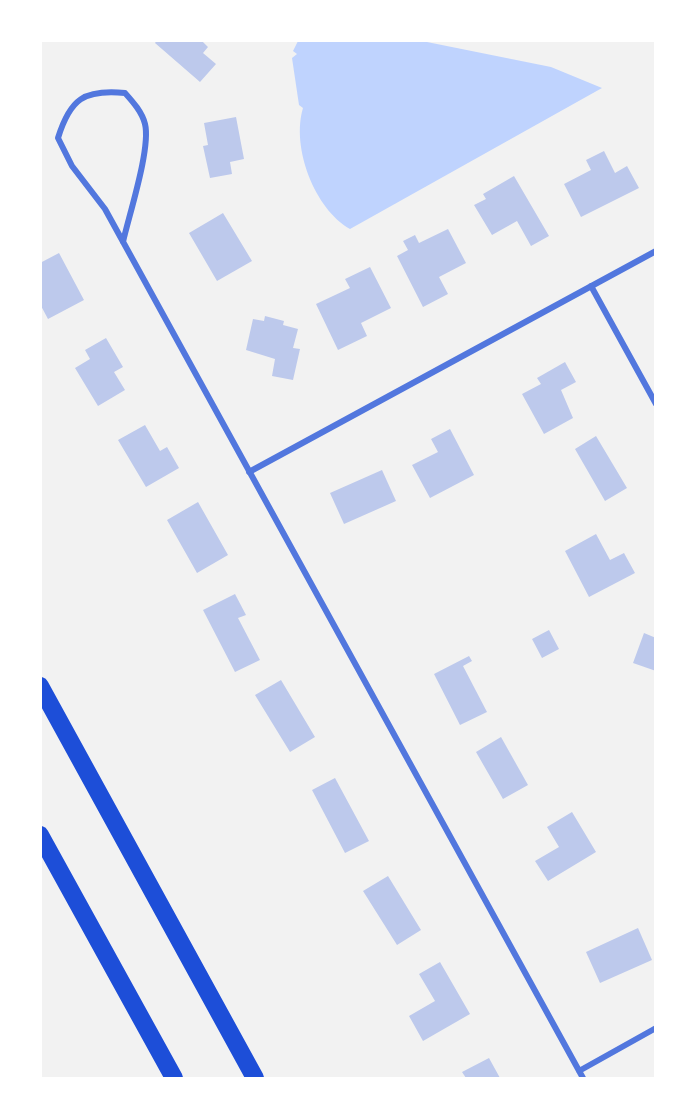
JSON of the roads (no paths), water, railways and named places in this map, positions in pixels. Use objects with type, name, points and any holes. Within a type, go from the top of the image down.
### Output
[{"type":"highway","points":[[40,686],[255,1078]]},
{"type":"highway","points":[[40,835],[172,1076]]},
{"type":"street","points":[[123,242],[143,156],[146,125],[139,109],[125,93],[102,91],[82,97],[66,112],[58,138],[72,166],[105,209],[123,242],[249,472],[583,1078]]},
{"type":"street","points":[[249,472],[656,251]]},
{"type":"street","points":[[591,286],[656,404]]},
{"type":"street","points":[[579,1071],[656,1028]]},
{"type":"water","points":[[298,41],[422,41],[551,67],[602,88],[350,229],[337,220],[326,207],[309,176],[303,159],[300,124],[303,108],[299,105],[292,58],[297,54],[293,51]]}]
